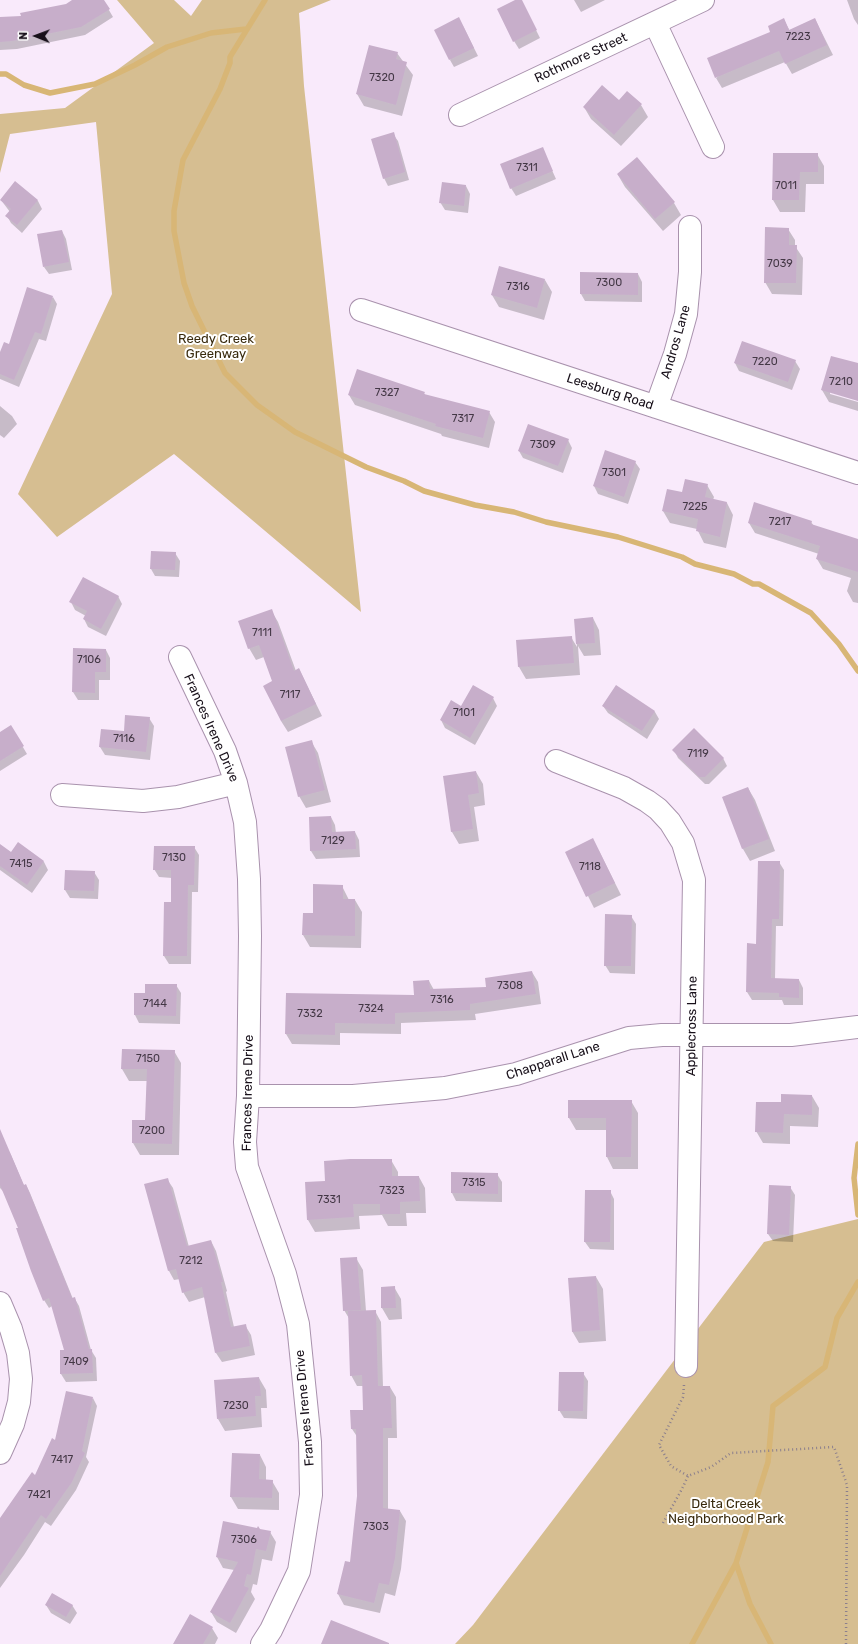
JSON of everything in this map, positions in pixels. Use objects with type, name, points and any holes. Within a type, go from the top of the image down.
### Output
[{"type":"street","name":"Rothmore Street","points":[[460,115],[703,0]]},
{"type":"street","points":[[655,23],[713,147]]},
{"type":"street","name":"Andros Lane","points":[[656,407],[675,354],[686,314],[690,272],[690,227]]},
{"type":"street","name":"Leesburg Road","points":[[361,310],[858,473]]},
{"type":"street","name":"Frances Irene Drive","points":[[180,657],[225,751],[236,783],[245,822],[249,879],[248,1096],[245,1142],[247,1167],[285,1274],[298,1324],[310,1442],[311,1495],[299,1571],[262,1644]]},
{"type":"street","name":"Applecross Lane","points":[[556,761],[624,788],[647,801],[670,822],[683,843],[694,880],[695,893],[686,1366]]},
{"type":"street","points":[[62,795],[143,801],[178,797],[236,783]]},
{"type":"street","name":"Chapparall Lane","points":[[248,1096],[353,1096],[445,1088],[516,1074],[629,1038],[662,1035],[791,1035],[858,1027]]},
{"type":"street","points":[[0,1303],[11,1328],[17,1347],[21,1379],[19,1402],[13,1424],[0,1453]]},
{"type":"path","points":[[686,1366],[683,1397],[660,1445],[671,1466],[688,1476]]},
{"type":"path","points":[[662,1523],[682,1490],[688,1476],[711,1467],[731,1453],[834,1447],[848,1485],[846,1644]]},
{"type":"green space","name":"Reedy Creek Greenway","points":[[117,0],[174,0],[191,16],[202,0],[331,0],[299,13],[304,86],[361,612],[174,454],[57,537],[18,494],[112,294],[96,122],[10,134],[0,173],[0,114],[65,108],[154,43]]},
{"type":"green space","name":"Delta Creek Neighborhood Park","points":[[858,1219],[858,1644],[455,1644],[473,1625],[764,1242]]},
{"type":"building","points":[[72,0],[104,0],[110,9],[81,27],[12,41],[0,42],[0,17],[21,16],[20,13],[66,4]]},
{"type":"building","points":[[515,0],[522,0],[537,30],[513,42],[497,9]]},
{"type":"building","points":[[459,17],[474,48],[449,60],[434,30]]},
{"type":"building","points":[[784,18],[789,30],[815,18],[827,45],[785,64],[779,51],[715,78],[707,58],[770,32],[768,26]]},
{"type":"building","points":[[369,45],[398,52],[396,59],[407,62],[396,105],[356,94]]},
{"type":"building","points":[[602,85],[619,100],[627,91],[642,104],[614,135],[583,107]]},
{"type":"building","points":[[394,132],[405,172],[383,179],[371,139]]},
{"type":"building","points":[[543,147],[553,171],[510,189],[500,164]]},
{"type":"building","points":[[773,153],[818,153],[818,172],[800,172],[799,200],[772,200]]},
{"type":"building","points":[[637,157],[675,202],[655,219],[617,174]]},
{"type":"building","points":[[15,181],[38,200],[17,225],[5,216],[11,209],[0,200]]},
{"type":"building","points":[[442,182],[466,185],[464,206],[439,203]]},
{"type":"building","points":[[765,227],[789,228],[789,245],[797,245],[796,283],[764,283]]},
{"type":"building","points":[[62,230],[69,262],[43,267],[37,234]]},
{"type":"building","points":[[499,266],[545,279],[537,308],[491,295]]},
{"type":"building","points":[[580,272],[638,273],[638,295],[580,294]]},
{"type":"building","points":[[27,287],[53,296],[41,334],[35,332],[14,380],[0,374],[0,352],[4,342],[9,344]]},
{"type":"building","points":[[742,341],[796,360],[788,382],[734,363]]},
{"type":"building","points":[[831,356],[858,363],[858,401],[821,390]]},
{"type":"building","points":[[357,369],[425,392],[424,394],[490,411],[483,438],[435,426],[436,424],[348,395]]},
{"type":"building","points":[[528,424],[569,439],[558,466],[518,451]]},
{"type":"building","points":[[605,450],[636,461],[624,497],[593,486]]},
{"type":"building","points":[[685,479],[708,484],[705,497],[727,502],[720,537],[696,531],[698,519],[662,511],[667,489],[682,492]]},
{"type":"building","points":[[754,502],[812,521],[811,524],[858,539],[858,572],[816,559],[820,546],[748,523]]},
{"type":"building","points":[[151,551],[176,552],[175,570],[150,569]]},
{"type":"building","points":[[83,577],[119,596],[101,629],[83,619],[87,611],[69,602]]},
{"type":"building","points":[[272,609],[294,671],[299,668],[316,704],[281,721],[263,686],[272,681],[259,645],[248,649],[238,621]]},
{"type":"building","points":[[593,617],[595,643],[576,644],[574,619]]},
{"type":"building","points":[[572,636],[574,663],[518,667],[516,640]]},
{"type":"building","points":[[73,648],[106,649],[106,672],[95,672],[95,693],[72,692]]},
{"type":"building","points":[[473,685],[494,697],[470,738],[440,720],[451,700],[461,706]]},
{"type":"building","points":[[616,685],[655,711],[642,731],[602,706]]},
{"type":"building","points":[[125,715],[150,717],[146,752],[99,747],[101,729],[124,731]]},
{"type":"building","points":[[11,725],[24,746],[0,761],[0,732]]},
{"type":"building","points":[[694,728],[724,758],[705,777],[699,777],[672,750]]},
{"type":"building","points":[[312,740],[325,790],[298,797],[285,747]]},
{"type":"building","points":[[476,771],[479,793],[468,795],[473,829],[451,832],[443,776]]},
{"type":"building","points":[[748,787],[769,839],[742,849],[722,797]]},
{"type":"building","points":[[331,816],[332,832],[355,831],[356,849],[310,851],[309,817]]},
{"type":"building","points":[[593,838],[615,883],[586,897],[565,852]]},
{"type":"building","points":[[18,842],[44,861],[27,885],[0,866],[0,844],[11,852]]},
{"type":"building","points":[[154,846],[195,846],[194,885],[188,885],[187,956],[163,956],[164,902],[171,902],[171,870],[153,870]]},
{"type":"building","points":[[758,861],[780,861],[779,919],[772,919],[771,978],[799,979],[799,998],[779,997],[779,993],[746,992],[747,943],[756,944]]},
{"type":"building","points":[[65,870],[95,871],[94,891],[64,890]]},
{"type":"building","points":[[313,884],[343,885],[343,899],[355,899],[355,936],[302,935],[303,913],[313,913]]},
{"type":"building","points":[[605,914],[632,915],[631,966],[604,966]]},
{"type":"building","points":[[532,971],[536,994],[470,1004],[470,1010],[395,1013],[395,1024],[335,1023],[335,1035],[285,1034],[286,993],[414,995],[413,981],[429,980],[430,989],[486,987],[485,978]]},
{"type":"building","points":[[145,984],[177,984],[176,1016],[134,1015],[134,993],[145,993]]},
{"type":"building","points":[[122,1049],[175,1050],[172,1144],[132,1143],[132,1120],[145,1120],[147,1069],[121,1069]]},
{"type":"building","points":[[781,1094],[812,1095],[812,1115],[784,1114],[783,1133],[755,1132],[756,1102],[781,1102]]},
{"type":"building","points":[[568,1100],[632,1100],[631,1157],[606,1157],[606,1118],[568,1118]]},
{"type":"building","points":[[0,1129],[24,1185],[26,1184],[72,1298],[75,1297],[89,1349],[92,1349],[93,1373],[60,1374],[60,1350],[64,1350],[49,1298],[43,1301],[16,1228],[18,1228],[0,1185]]},
{"type":"building","points":[[350,1159],[392,1159],[392,1176],[419,1176],[420,1201],[400,1202],[400,1214],[380,1214],[380,1204],[353,1204],[354,1217],[307,1220],[305,1182],[325,1181],[324,1161]]},
{"type":"building","points":[[451,1172],[498,1173],[498,1194],[451,1193]]},
{"type":"building","points":[[168,1178],[187,1246],[211,1240],[223,1282],[221,1282],[231,1327],[246,1324],[250,1346],[215,1353],[202,1287],[182,1293],[176,1269],[168,1271],[144,1184]]},
{"type":"building","points":[[769,1185],[791,1186],[789,1235],[767,1234]]},
{"type":"building","points":[[585,1190],[611,1190],[610,1242],[584,1242]]},
{"type":"building","points":[[357,1257],[361,1310],[343,1311],[340,1258]]},
{"type":"building","points":[[596,1276],[600,1330],[572,1332],[568,1278]]},
{"type":"building","points":[[395,1286],[396,1308],[381,1308],[381,1287]]},
{"type":"building","points":[[376,1310],[378,1386],[390,1386],[392,1428],[383,1428],[383,1508],[400,1510],[395,1558],[389,1585],[379,1583],[374,1603],[337,1594],[345,1561],[350,1562],[357,1496],[356,1429],[351,1429],[350,1410],[363,1410],[362,1375],[350,1376],[348,1311]]},
{"type":"building","points":[[559,1372],[584,1372],[583,1411],[558,1411]]},
{"type":"building","points":[[259,1377],[261,1396],[255,1396],[256,1416],[217,1419],[214,1380]]},
{"type":"building","points":[[66,1391],[93,1397],[82,1451],[85,1453],[72,1482],[46,1519],[41,1515],[0,1576],[0,1518],[32,1472],[35,1475],[52,1438],[55,1440]]},
{"type":"building","points":[[232,1453],[260,1454],[259,1479],[273,1480],[272,1498],[230,1497]]},
{"type":"building","points":[[223,1521],[257,1528],[258,1526],[260,1529],[271,1531],[266,1551],[256,1549],[251,1575],[247,1574],[244,1586],[249,1588],[230,1623],[210,1612],[238,1562],[216,1557]]},
{"type":"building","points":[[52,1593],[73,1605],[66,1617],[45,1605]]},
{"type":"building","points":[[190,1614],[213,1627],[203,1644],[173,1644]]},
{"type":"building","points":[[331,1620],[389,1643],[389,1644],[321,1644]]},
{"type":"waterway","points":[[265,0],[230,57],[230,63],[220,89],[183,160],[174,211],[174,231],[184,283],[192,306],[225,373],[257,405],[295,432],[366,467],[404,481],[424,491],[475,505],[514,512],[546,522],[618,537],[682,557],[695,564],[734,574],[753,584],[759,584],[811,613],[839,644],[858,671]]},
{"type":"waterway","points":[[0,74],[6,74],[24,85],[50,93],[95,84],[135,65],[167,47],[211,33],[246,29]]},
{"type":"waterway","points":[[858,1144],[854,1178],[858,1215]]},
{"type":"waterway","points":[[692,1644],[736,1563],[768,1462],[773,1406],[825,1367],[837,1318],[858,1282]]},
{"type":"waterway","points":[[736,1563],[750,1604],[771,1644]]}]
